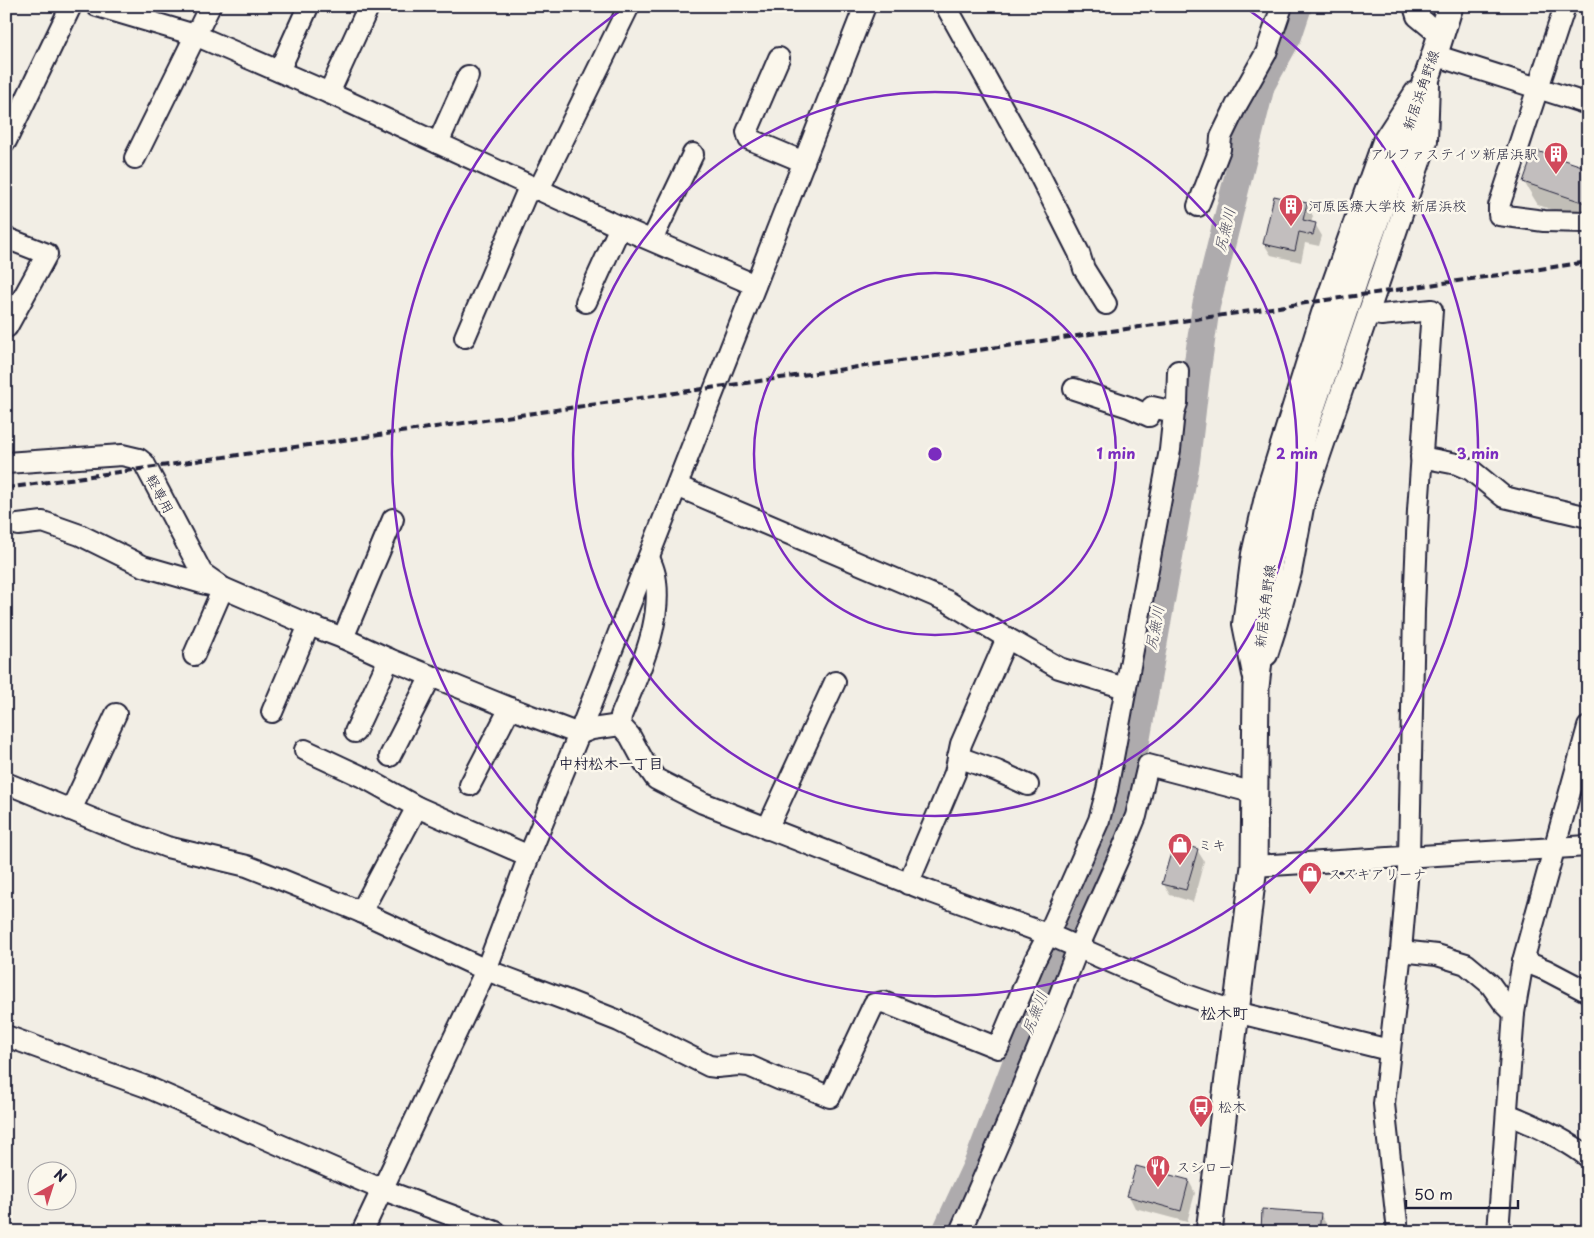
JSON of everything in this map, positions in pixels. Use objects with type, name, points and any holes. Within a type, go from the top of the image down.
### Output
[{"type":"main road","name":"新居浜角野線","points":[[1209,1232],[1254,866],[1256,687],[1270,561],[1306,425],[1450,6]]},
{"type":"street","points":[[6,141],[71,6]]},
{"type":"street","points":[[97,6],[195,35],[329,93],[620,227],[755,285]]},
{"type":"street","points":[[135,158],[210,6]]},
{"type":"street","points":[[465,337],[527,192],[539,189],[629,6]]},
{"type":"street","points":[[362,1232],[486,970],[529,856],[649,557],[865,6]]},
{"type":"street","points":[[946,6],[1035,166],[1079,253],[1084,268],[1106,304]]},
{"type":"street","points":[[1198,206],[1220,149],[1221,137],[1266,53],[1282,6]]},
{"type":"street","points":[[1256,687],[1275,630],[1291,572],[1304,502],[1427,141],[1435,53],[1414,6]]},
{"type":"street","points":[[1565,6],[1499,206],[1499,215],[1544,221],[1588,222]]},
{"type":"street","points":[[279,71],[307,9]]},
{"type":"street","points":[[329,93],[367,10]]},
{"type":"street","points":[[1435,53],[1588,104]]},
{"type":"street","points":[[779,58],[747,132],[748,139],[804,162]]},
{"type":"street","points":[[438,143],[468,76]]},
{"type":"street","points":[[652,240],[693,154]]},
{"type":"street","points":[[586,302],[620,227]]},
{"type":"street","points":[[6,238],[47,254],[7,327]]},
{"type":"street","points":[[1368,313],[1381,314],[1432,310],[1420,457],[1414,601],[1409,857],[1384,1104],[1398,1232]]},
{"type":"street","points":[[6,783],[166,847],[247,866],[361,912],[486,970],[619,1021],[709,1066],[749,1066],[781,1080],[804,1086],[830,1097],[874,1004],[884,1002],[998,1048],[1035,960],[1050,936],[1098,820],[1106,790],[1167,467],[1174,412],[1177,403],[1178,371]]},
{"type":"street","points":[[1074,389],[1149,416],[1152,407],[1174,412]]},
{"type":"street","name":"軽専用","points":[[6,463],[122,455],[139,459],[144,463],[202,573],[223,588]]},
{"type":"street","points":[[1420,457],[1457,464],[1471,470],[1504,497],[1588,517]]},
{"type":"street","points":[[677,486],[947,601],[1059,668],[1125,688]]},
{"type":"street","points":[[342,638],[393,519]]},
{"type":"street","points":[[18,524],[43,522],[80,536],[143,566],[223,588],[389,659],[579,734],[592,728],[620,725]]},
{"type":"street","points":[[649,557],[655,574],[657,600],[649,643],[621,716],[620,725],[630,736],[656,779],[703,803],[908,884],[1050,936],[1184,994],[1236,1012],[1389,1050]]},
{"type":"street","points":[[194,655],[223,588]]},
{"type":"street","points":[[272,712],[309,625]]},
{"type":"street","points":[[908,884],[955,773],[961,744],[1006,638]]},
{"type":"street","points":[[355,732],[389,659]]},
{"type":"street","points":[[390,756],[431,676]]},
{"type":"street","points":[[767,829],[835,682]]},
{"type":"street","points":[[470,785],[510,708]]},
{"type":"street","points":[[71,810],[116,714]]},
{"type":"street","points":[[1498,1232],[1514,1013],[1523,962],[1553,849],[1581,778],[1588,727]]},
{"type":"street","points":[[305,750],[367,779],[417,807],[529,856]]},
{"type":"street","points":[[958,757],[1028,785]]},
{"type":"street","points":[[960,1232],[1055,1007],[1075,947],[1133,824],[1148,765],[1254,793]]},
{"type":"street","points":[[361,912],[417,807]]},
{"type":"street","points":[[1254,866],[1588,846]]},
{"type":"street","points":[[1400,951],[1437,955],[1466,964],[1490,984],[1514,1013]]},
{"type":"street","points":[[1523,962],[1546,970],[1588,992]]},
{"type":"street","points":[[6,1036],[147,1086],[381,1189],[496,1232]]},
{"type":"street","points":[[1507,1114],[1537,1127],[1576,1148],[1588,1157]]},
{"type":"building","name":"アルファステイツ新居浜駅","points":[[1534,150],[1588,168],[1588,204],[1523,182]]},
{"type":"building","name":"河原医療大学校 新居浜校","points":[[1274,196],[1307,203],[1303,220],[1316,223],[1313,235],[1299,232],[1295,251],[1263,244]]},
{"type":"building","name":"ミキ","points":[[1174,842],[1198,849],[1186,890],[1162,884]]},
{"type":"building","name":"スシロー","points":[[1136,1166],[1189,1180],[1181,1211],[1127,1196]]},
{"type":"building","points":[[1262,1209],[1321,1213],[1319,1232],[1261,1232]]},
{"type":"waterway","name":"尻無川","points":[[946,1232],[978,1163],[1048,980],[1120,814],[1134,752],[1186,461],[1206,306],[1261,85],[1288,36],[1298,6]]},
{"type":"railway","points":[[6,488],[1588,262]]},
{"type":"place","name":"アルファステイツ新居浜駅","points":[[1556,175]]},
{"type":"place","name":"河原医療大学校 新居浜校","points":[[1291,227]]},
{"type":"place","name":"ミキ","points":[[1180,866]]},
{"type":"place","name":"スズキアリーナ","points":[[1310,895]]},
{"type":"place","name":"松木","points":[[1201,1128]]},
{"type":"place","name":"スシロー","points":[[1158,1188]]},
{"type":"district","name":"中村松木一丁目","points":[[611,764]]},
{"type":"district","name":"松木町","points":[[1224,1013]]}]
